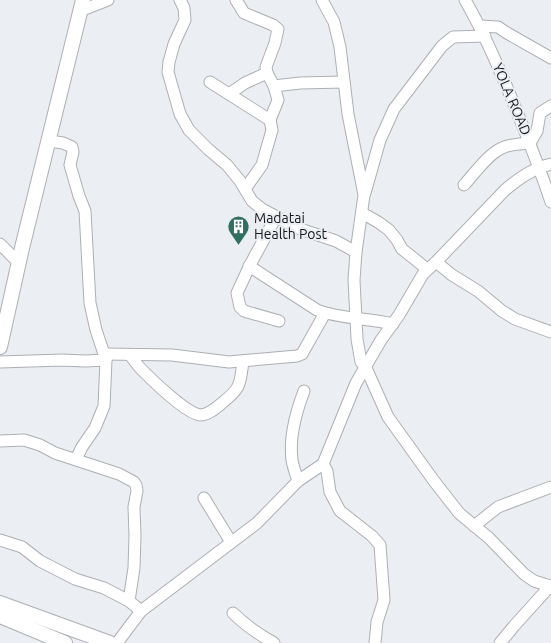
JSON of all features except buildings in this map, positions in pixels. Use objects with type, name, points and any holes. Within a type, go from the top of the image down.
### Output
[{"type":"main road","points":[[0,347],[82,6]]},
{"type":"main road","points":[[0,603],[110,643]]},
{"type":"main road","points":[[0,616],[65,643]]},
{"type":"street","points":[[82,6],[108,0]]},
{"type":"street","points":[[180,0],[184,8],[186,20],[174,44],[168,72],[180,114],[189,130],[227,166],[240,181],[252,200],[262,209],[300,229],[336,241],[356,252]]},
{"type":"street","points":[[236,0],[244,12],[275,26],[278,29],[275,43],[266,67],[278,100],[270,120],[272,130],[262,164],[245,190]]},
{"type":"street","points":[[322,0],[334,22],[340,47],[348,114],[364,195]]},
{"type":"street","name":"YOLA ROAD","points":[[465,0],[483,31],[530,142],[551,202]]},
{"type":"street","points":[[500,643],[550,586],[534,581],[524,574],[489,538],[459,513],[388,417],[366,368],[361,362],[355,317],[354,280],[356,252],[364,195],[380,140],[394,109],[442,46],[453,37],[498,27],[551,58]]},
{"type":"street","points":[[229,94],[245,82],[267,73]]},
{"type":"street","points":[[210,82],[270,120]]},
{"type":"street","points":[[274,86],[344,82]]},
{"type":"street","points":[[464,185],[500,148],[530,142],[536,131],[540,113],[551,106]]},
{"type":"street","points":[[49,141],[63,143],[72,147],[73,152],[70,165],[85,211],[90,303],[96,330],[106,357],[104,406],[95,428],[76,459]]},
{"type":"street","points":[[117,643],[141,612],[257,523],[298,481],[323,464],[356,383],[381,340],[399,315],[423,274],[516,180],[539,167],[551,164]]},
{"type":"street","points":[[362,212],[388,230],[397,240],[402,249],[432,266],[452,275],[478,291],[502,311],[515,319],[551,332]]},
{"type":"street","points":[[276,217],[237,293],[240,306],[244,312],[279,321]]},
{"type":"street","points":[[0,244],[19,263]]},
{"type":"street","points":[[250,266],[317,310],[340,316],[355,317],[392,324]]},
{"type":"street","points":[[0,362],[62,360],[85,361],[130,355],[172,355],[229,362],[243,362],[300,355],[302,354],[325,313]]},
{"type":"street","points":[[130,355],[141,369],[182,405],[195,413],[202,415],[214,410],[234,394],[240,383],[243,362]]},
{"type":"street","points":[[298,481],[292,460],[292,443],[294,422],[304,391]]},
{"type":"street","points":[[0,441],[24,440],[40,445],[55,453],[119,474],[134,482],[137,491],[134,507],[134,568],[129,601]]},
{"type":"street","points":[[323,464],[327,471],[330,492],[340,510],[372,536],[380,545],[384,600],[377,622],[375,643]]},
{"type":"street","points":[[474,526],[498,507],[551,487]]},
{"type":"street","points":[[204,498],[231,542]]},
{"type":"street","points":[[0,540],[22,547],[40,561],[75,579],[104,588],[129,601],[141,612]]},
{"type":"street","points":[[233,613],[257,634],[274,643]]},
{"type":"place","name":"Madatai Health Post","points":[[239,246]]}]
